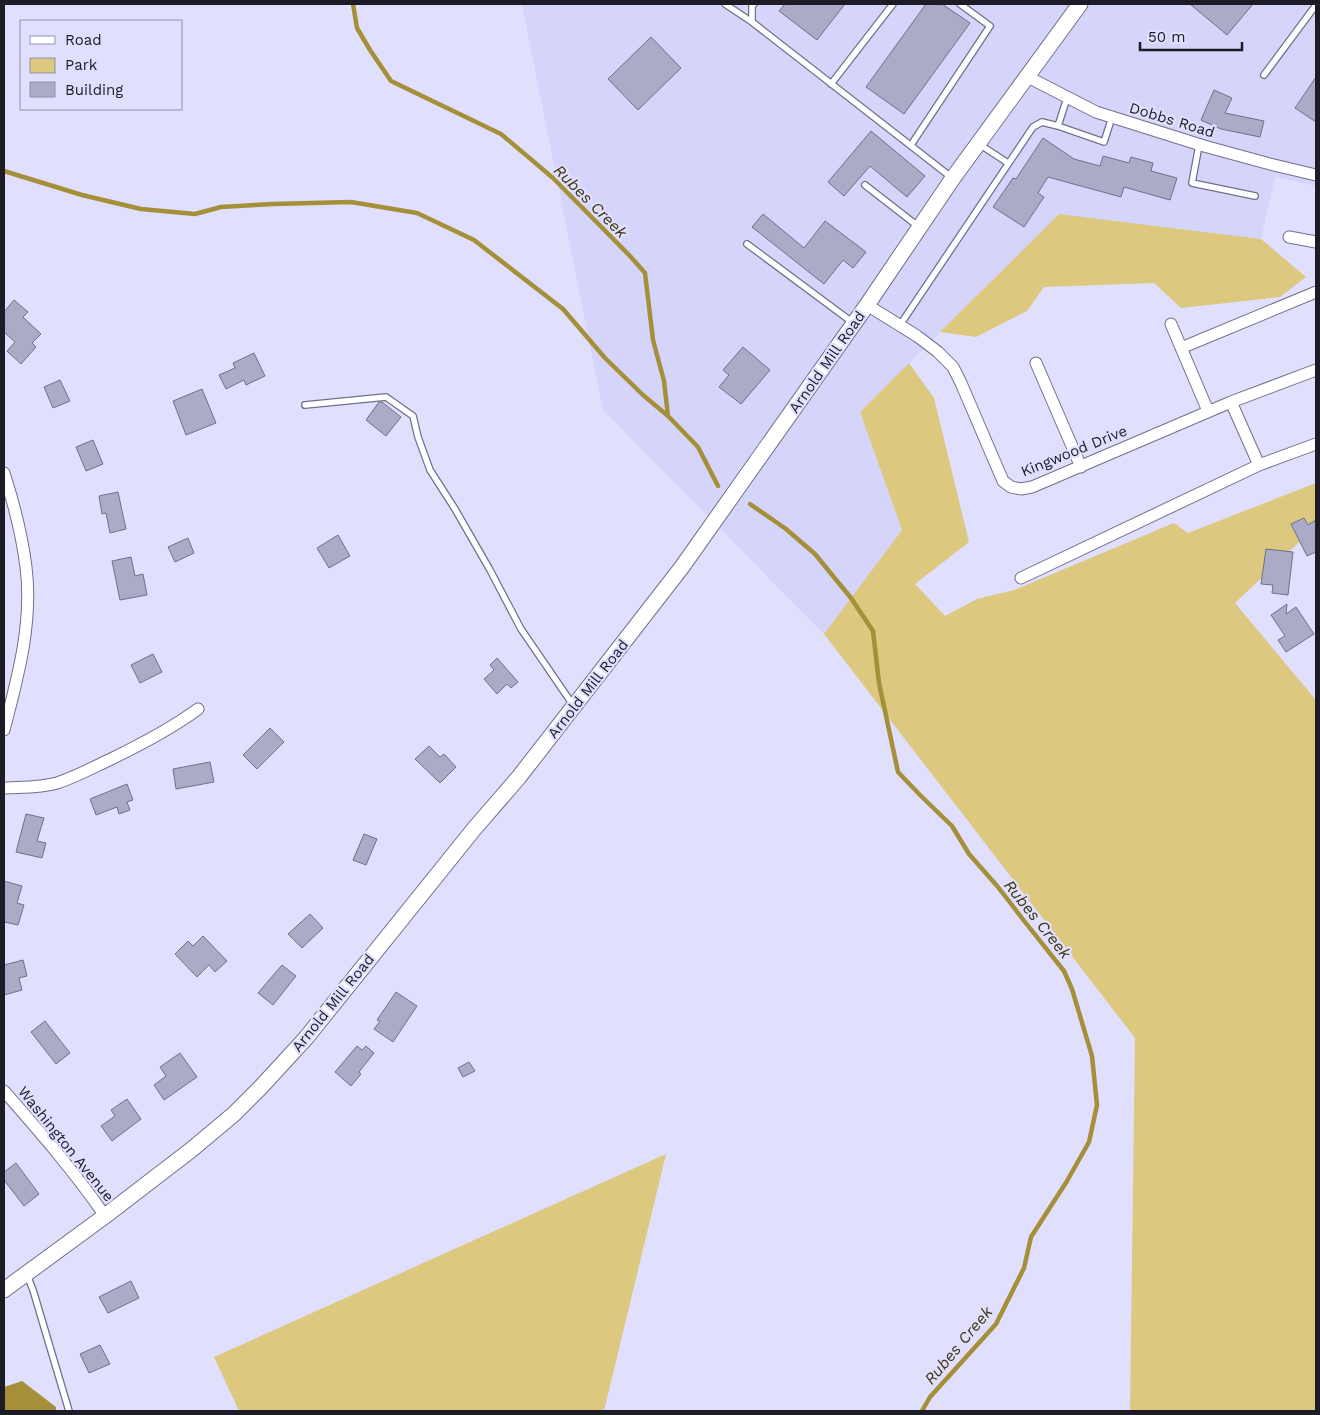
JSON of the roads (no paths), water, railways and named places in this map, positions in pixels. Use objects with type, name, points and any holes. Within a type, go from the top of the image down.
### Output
[{"type":"main road","name":"Arnold Mill Road","points":[[4,1290],[106,1216],[191,1150],[234,1114],[306,1038],[474,828],[520,776],[682,567],[854,324],[953,178],[1080,4]]},
{"type":"street","name":"Dobbs Road","points":[[1026,76],[1096,112],[1199,145],[1316,175]]},
{"type":"street","points":[[1289,237],[1316,242]]},
{"type":"street","points":[[1181,348],[1316,292]]},
{"type":"street","name":"Kingwood Drive","points":[[867,305],[917,336],[938,352],[953,367],[1003,481],[1011,487],[1021,489],[1032,487],[1081,467],[1208,411],[1316,370]]},
{"type":"street","points":[[1171,324],[1208,411]]},
{"type":"street","points":[[1036,362],[1081,467]]},
{"type":"street","points":[[1231,402],[1259,465]]},
{"type":"street","points":[[1021,578],[1259,465],[1316,444]]},
{"type":"street","points":[[4,473],[20,528],[27,568],[27,606],[24,650],[4,730]]},
{"type":"street","points":[[4,788],[36,787],[56,783],[85,772],[152,738],[182,721],[198,709]]},
{"type":"street","name":"Washington Avenue","points":[[4,1091],[88,1191],[106,1216]]},
{"type":"lane","points":[[725,4],[752,22],[953,178]]},
{"type":"lane","points":[[752,22],[752,6],[754,4]]},
{"type":"lane","points":[[831,84],[893,4]]},
{"type":"lane","points":[[911,145],[990,26],[960,4]]},
{"type":"lane","points":[[1264,75],[1316,5]]},
{"type":"lane","points":[[1058,126],[1067,98]]},
{"type":"lane","points":[[900,325],[1033,127],[1042,122],[1104,142],[1112,117]]},
{"type":"lane","points":[[978,143],[1008,164]]},
{"type":"lane","points":[[1199,145],[1192,183],[1255,196]]},
{"type":"lane","points":[[865,185],[920,228]]},
{"type":"lane","points":[[748,244],[854,324]]},
{"type":"lane","points":[[305,405],[386,397],[413,416],[418,437],[430,470],[490,570],[521,629],[574,706]]},
{"type":"lane","points":[[26,1273],[33,1290],[69,1411]]},
{"type":"waterway","name":"Rubes Creek","points":[[353,4],[357,28],[391,81],[501,134],[553,178],[645,273],[653,340],[664,381],[668,416]]},
{"type":"waterway","points":[[4,171],[82,195],[141,209],[195,214],[221,207],[351,202],[417,213],[474,240],[563,309],[605,358],[668,416],[698,447],[718,486]]},
{"type":"waterway","name":"Rubes Creek","points":[[750,504],[786,529],[815,554],[851,598],[873,631],[879,683],[898,772],[952,826],[969,854],[998,887],[1064,971],[1072,989],[1092,1056],[1097,1105],[1089,1142],[1067,1181],[1031,1237],[1024,1268],[996,1324],[930,1397],[922,1411]]}]
